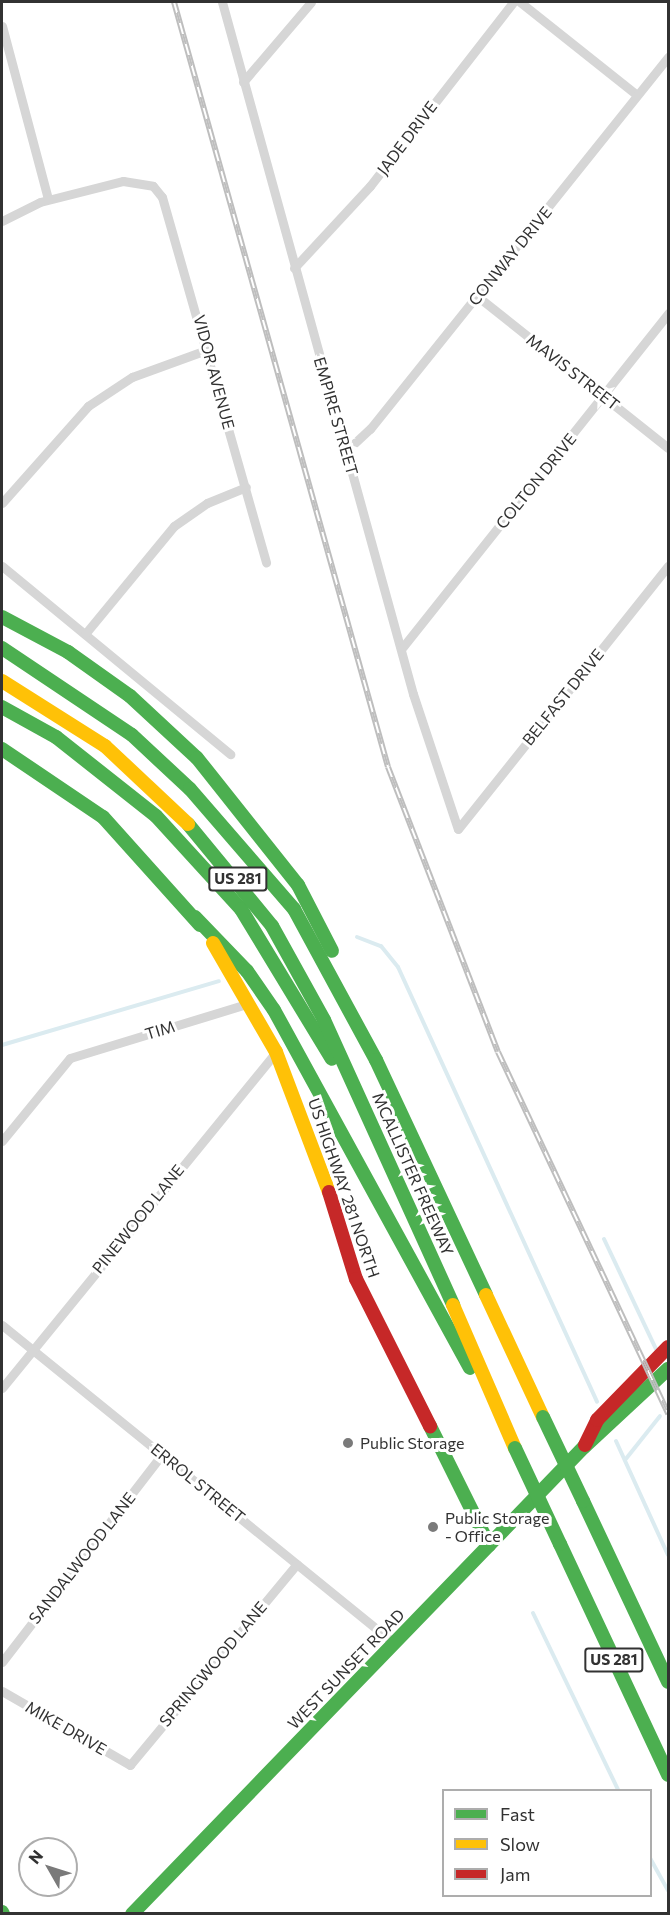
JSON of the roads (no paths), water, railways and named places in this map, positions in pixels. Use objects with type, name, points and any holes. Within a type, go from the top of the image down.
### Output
[{"type":"main road","points":[[2,617],[68,652],[130,696],[196,758],[298,885],[334,957],[353,1012]]},
{"type":"main road","name":"MCALLISTER FREEWAY","points":[[2,648],[132,735],[190,789],[294,909],[353,1012],[669,1682]]},
{"type":"main road","name":"MCALLISTER FREEWAY","points":[[2,681],[105,746],[162,795],[241,882],[295,963],[386,1151],[515,1448],[669,1775]]},
{"type":"main road","points":[[2,707],[56,737],[156,816],[241,909],[386,1151]]},
{"type":"main road","name":"US HIGHWAY 281 NORTH","points":[[2,749],[103,818],[195,918],[250,1003],[276,1052],[306,1120],[356,1279],[489,1545]]},
{"type":"main road","points":[[195,918],[248,971],[300,1053],[515,1448]]},
{"type":"main road","name":"WEST SUNSET ROAD","points":[[584,1447],[597,1420],[669,1347]]},
{"type":"main road","name":"WEST SUNSET ROAD","points":[[132,1914],[584,1447],[605,1433],[669,1369]]},
{"type":"street","name":"EMPIRE STREET","points":[[222,2],[294,268],[402,648],[458,829]]},
{"type":"street","points":[[243,82],[311,2]]},
{"type":"street","name":"JADE DRIVE","points":[[294,268],[370,186],[513,2]]},
{"type":"street","points":[[520,2],[637,95]]},
{"type":"street","points":[[2,26],[48,199],[2,221]]},
{"type":"street","name":"CONWAY DRIVE","points":[[346,451],[370,429],[669,57]]},
{"type":"street","name":"VIDOR AVENUE","points":[[48,199],[123,182],[153,186],[170,210],[206,350],[266,563]]},
{"type":"street","name":"MAVIS STREET","points":[[477,296],[669,448]]},
{"type":"street","name":"COLTON DRIVE","points":[[402,648],[669,313]]},
{"type":"street","points":[[2,503],[68,424],[102,395],[156,365],[206,350]]},
{"type":"street","points":[[85,634],[174,526],[207,503],[246,487]]},
{"type":"street","points":[[2,566],[230,754]]},
{"type":"street","name":"BELFAST DRIVE","points":[[458,829],[669,566]]},
{"type":"street","name":"TIM","points":[[2,1141],[70,1058],[250,1003]]},
{"type":"street","name":"PINEWOOD LANE","points":[[2,1388],[276,1052]]},
{"type":"street","name":"ERROL STREET","points":[[2,1325],[394,1643]]},
{"type":"street","name":"SANDALWOOD LANE","points":[[2,1662],[162,1454]]},
{"type":"street","name":"SPRINGWOOD LANE","points":[[130,1765],[297,1564]]},
{"type":"street","name":"MIKE DRIVE","points":[[2,1691],[130,1765]]},
{"type":"waterway","points":[[357,937],[381,946],[398,967],[597,1402]]},
{"type":"waterway","points":[[2,1045],[219,981]]},
{"type":"waterway","points":[[604,1239],[656,1349]]},
{"type":"waterway","points":[[625,1460],[660,1416]]},
{"type":"waterway","points":[[616,1441],[668,1555]]},
{"type":"waterway","points":[[533,1613],[618,1789]]},
{"type":"waterway","points":[[652,1862],[668,1890]]},
{"type":"railway","points":[[174,2],[388,767],[498,1052],[668,1414]]},
{"type":"place","name":"Public Storage","points":[[348,1443]]},
{"type":"place","name":"Public Storage - Office","points":[[433,1527]]}]
